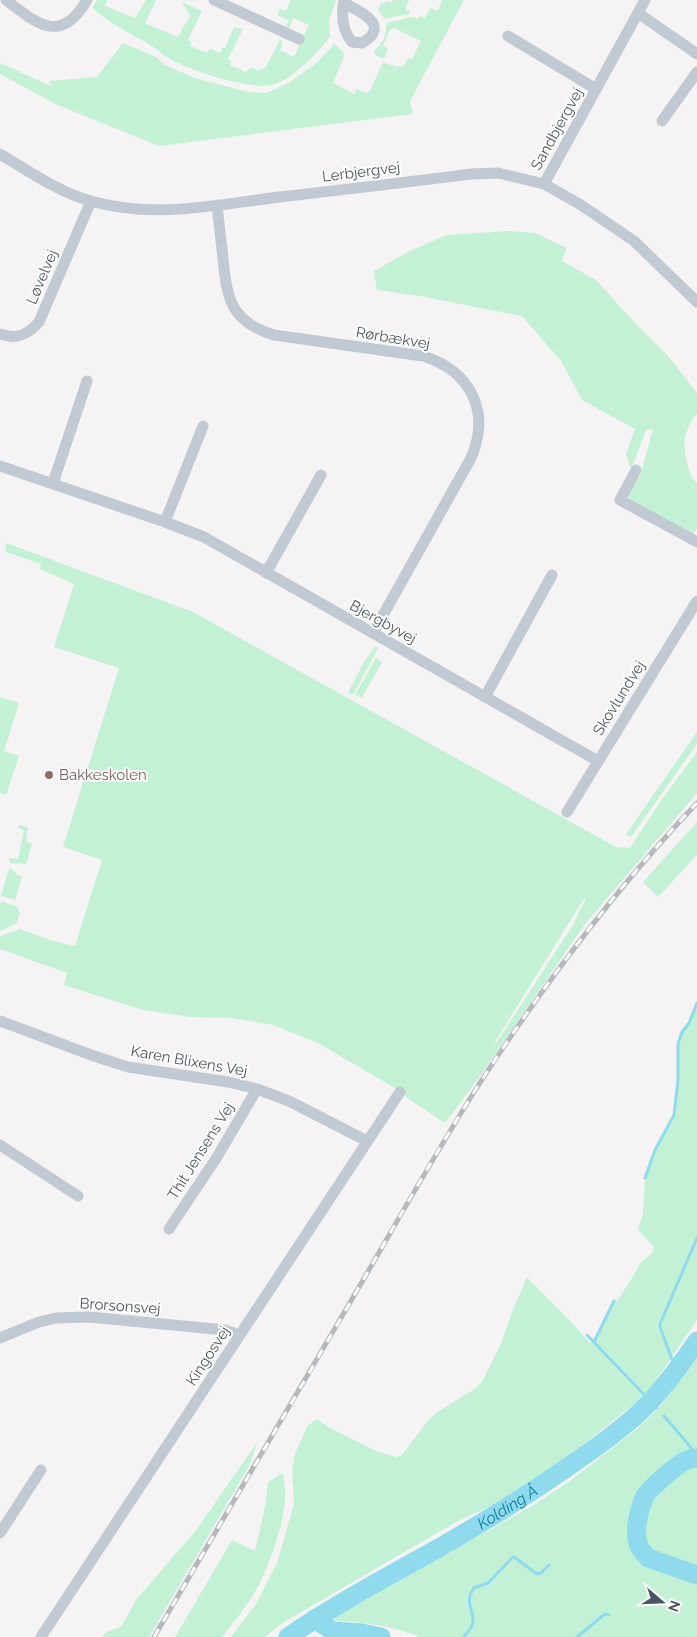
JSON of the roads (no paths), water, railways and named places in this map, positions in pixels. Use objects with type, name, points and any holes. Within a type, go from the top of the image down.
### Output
[{"type":"street","points":[[6,0],[33,21],[47,26],[60,27],[74,18],[87,0]]},
{"type":"street","points":[[214,0],[299,39]]},
{"type":"street","name":"Sandbjergvej","points":[[544,184],[645,0]]},
{"type":"street","points":[[638,12],[697,54]]},
{"type":"street","name":"Sandbjergvej","points":[[508,36],[596,89]]},
{"type":"street","points":[[662,121],[697,72]]},
{"type":"street","name":"Lerbjergvej","points":[[0,154],[65,192],[120,208],[153,211],[472,174],[498,173],[544,184],[581,205],[634,242],[697,302]]},
{"type":"street","name":"Løvelvej","points":[[0,334],[13,337],[23,336],[39,322],[91,201]]},
{"type":"street","name":"Rørbækvej","points":[[217,205],[228,294],[237,312],[251,326],[274,335],[423,356],[436,360],[458,374],[473,395],[477,407],[479,433],[471,458],[373,633]]},
{"type":"street","points":[[53,483],[87,381]]},
{"type":"street","points":[[165,522],[203,426]]},
{"type":"street","name":"Bjergbyvej","points":[[0,466],[165,522],[204,538],[598,761]]},
{"type":"street","points":[[636,470],[620,500],[697,542]]},
{"type":"street","points":[[266,573],[321,475]]},
{"type":"street","points":[[485,697],[552,575]]},
{"type":"street","name":"Skovlundvej","points":[[567,812],[697,601]]},
{"type":"street","name":"Karen Blixens Vej","points":[[0,1021],[94,1056],[128,1066],[228,1082],[257,1089],[289,1101],[367,1142]]},
{"type":"street","name":"Thit Jensens Vej","points":[[169,1229],[217,1157],[257,1089]]},
{"type":"street","name":"Kingosvej","points":[[41,1637],[400,1092]]},
{"type":"street","points":[[0,1146],[78,1196]]},
{"type":"street","name":"Brorsonsvej","points":[[0,1338],[39,1322],[56,1318],[89,1317],[225,1330],[240,1335]]},
{"type":"street","points":[[0,1533],[41,1470]]},
{"type":"waterway","points":[[645,1178],[655,1150],[674,1115],[678,1080],[678,1044],[697,1003]]},
{"type":"waterway","points":[[678,1369],[673,1362],[660,1324],[697,1238]]},
{"type":"waterway","points":[[594,1342],[614,1301]]},
{"type":"waterway","points":[[587,1335],[657,1408]]},
{"type":"waterway","name":"Kolding Å","points":[[288,1637],[343,1602],[499,1512],[595,1448],[630,1421],[651,1401],[697,1341]]},
{"type":"waterway","points":[[664,1416],[697,1457]]},
{"type":"waterway","points":[[697,1458],[685,1461],[677,1466],[652,1487],[643,1501],[637,1527],[637,1540],[640,1548],[648,1558],[697,1575]]},
{"type":"waterway","points":[[463,1637],[473,1623],[469,1601],[474,1588],[488,1583],[513,1557],[537,1574],[541,1573],[549,1565]]},
{"type":"waterway","points":[[577,1637],[605,1614],[609,1615]]},
{"type":"waterway","points":[[314,1619],[333,1631],[362,1633],[381,1637]]},
{"type":"railway","points":[[154,1637],[422,1178],[485,1075],[585,934],[639,867],[697,803]]},
{"type":"place","name":"Bakkeskolen","points":[[49,775]]}]
